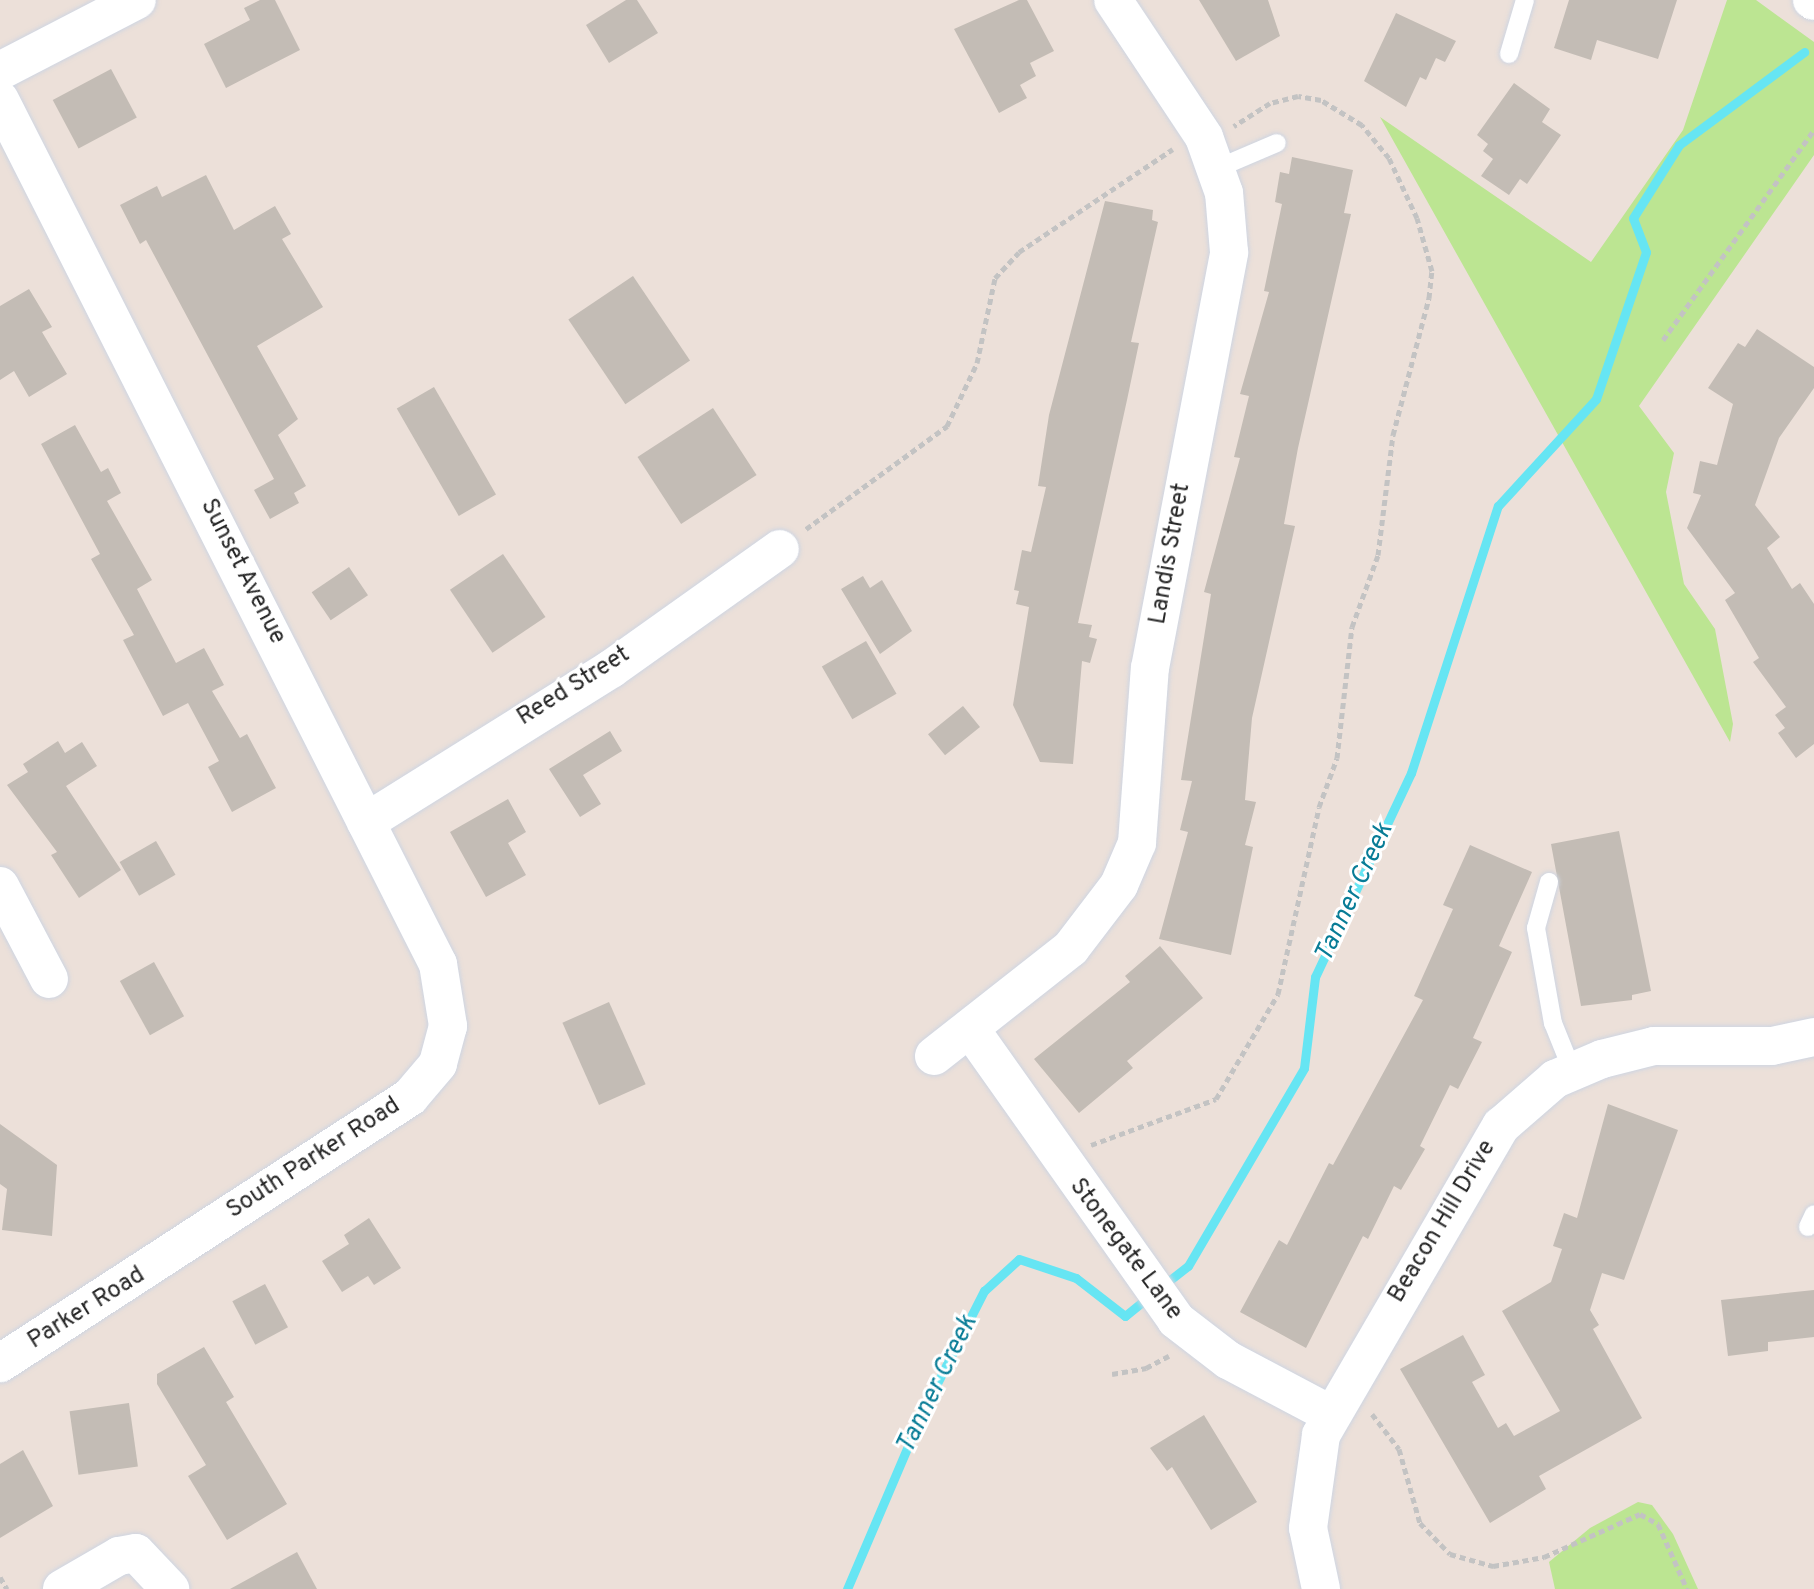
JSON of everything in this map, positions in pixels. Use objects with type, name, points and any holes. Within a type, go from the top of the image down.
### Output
[{"type":"street","points":[[0,71],[137,0]]},
{"type":"street","name":"Landis Street","points":[[934,1056],[971,1030],[1098,918],[1137,843],[1150,668],[1229,252],[1216,169],[1163,70],[1113,0]]},
{"type":"street","name":"Sunset Avenue","points":[[0,100],[438,964],[448,1011],[443,1054]]},
{"type":"street","name":"Reed Street","points":[[366,822],[611,669],[780,549]]},
{"type":"street","points":[[0,886],[49,979]]},
{"type":"street","name":"Stonegate Lane","points":[[971,1030],[1176,1335],[1330,1414]]},
{"type":"street","name":"Beacon Hill Drive","points":[[1321,1589],[1310,1550],[1308,1504],[1330,1414],[1488,1143],[1533,1095],[1572,1070],[1654,1046],[1772,1046],[1814,1037]]},
{"type":"street","name":"South Parker Road","points":[[173,1254],[282,1175],[410,1097],[443,1054]]},
{"type":"street","name":"Parker Road","points":[[0,1363],[173,1254]]},
{"type":"street","points":[[62,1589],[119,1556],[136,1553],[170,1589]]},
{"type":"lane","points":[[1509,54],[1525,0]]},
{"type":"lane","points":[[1216,169],[1277,143]]},
{"type":"lane","points":[[1549,882],[1536,928],[1553,1023],[1572,1070]]},
{"type":"path","points":[[1079,1150],[1216,1099],[1269,1016],[1337,758],[1352,627],[1374,570],[1384,492],[1405,376],[1429,298],[1432,271],[1417,218],[1378,143],[1343,110],[1298,96],[1270,103],[1227,130]]},
{"type":"path","points":[[1663,340],[1814,130]]},
{"type":"path","points":[[780,549],[947,426],[977,363],[995,278],[1019,252],[1184,143]]},
{"type":"path","points":[[1112,1374],[1146,1368],[1176,1335]]},
{"type":"path","points":[[1368,1409],[1399,1449],[1420,1523],[1450,1554],[1493,1566],[1544,1557],[1640,1514],[1658,1524],[1687,1589]]},
{"type":"path","points":[[0,1577],[7,1589]]},
{"type":"green space","points":[[1727,0],[1756,0],[1814,42],[1814,155],[1639,406],[1674,453],[1666,492],[1684,584],[1715,629],[1733,724],[1730,742],[1380,117],[1591,262],[1683,130]]},
{"type":"green space","points":[[1638,1502],[1652,1505],[1673,1534],[1698,1589],[1555,1589],[1549,1562],[1590,1528]]},
{"type":"building","points":[[260,0],[275,0],[300,50],[226,88],[204,44],[250,20],[244,8]]},
{"type":"building","points":[[626,0],[637,0],[658,33],[609,63],[586,25]]},
{"type":"building","points":[[1019,0],[1027,0],[1054,51],[1030,63],[1036,76],[1020,85],[1027,98],[999,113],[954,29]]},
{"type":"building","points":[[1199,0],[1268,0],[1280,36],[1236,61]]},
{"type":"building","points":[[1569,0],[1677,0],[1658,59],[1597,40],[1591,60],[1554,48]]},
{"type":"building","points":[[1396,13],[1456,41],[1445,62],[1436,58],[1426,80],[1420,77],[1406,107],[1364,81]]},
{"type":"building","points":[[111,69],[137,118],[79,149],[53,100]]},
{"type":"building","points":[[1514,83],[1550,109],[1542,122],[1561,135],[1527,184],[1520,179],[1509,195],[1481,176],[1493,159],[1483,151],[1488,144],[1477,135]]},
{"type":"building","points":[[1292,157],[1353,170],[1344,213],[1351,214],[1298,448],[1284,524],[1295,526],[1252,718],[1245,800],[1256,802],[1245,845],[1253,847],[1231,955],[1159,939],[1188,832],[1180,830],[1192,781],[1181,780],[1211,594],[1204,592],[1240,458],[1234,457],[1249,396],[1240,394],[1269,292],[1264,291],[1282,204],[1275,202],[1280,172],[1289,174]]},
{"type":"building","points":[[206,175],[234,230],[275,206],[291,234],[282,239],[323,307],[257,346],[298,419],[278,435],[306,486],[294,493],[299,503],[270,519],[254,490],[274,479],[146,240],[140,244],[120,205],[157,186],[162,197]]},
{"type":"building","points":[[1105,201],[1153,210],[1152,220],[1158,222],[1131,342],[1139,343],[1078,623],[1092,625],[1089,637],[1097,639],[1090,663],[1082,661],[1073,764],[1040,762],[1013,705],[1029,607],[1016,604],[1019,591],[1014,590],[1022,550],[1031,552],[1046,487],[1038,486],[1049,415]]},
{"type":"building","points":[[633,276],[690,361],[625,404],[568,320]]},
{"type":"building","points":[[29,289],[52,327],[42,332],[67,374],[29,397],[14,371],[0,380],[0,306]]},
{"type":"building","points":[[1757,329],[1814,367],[1814,388],[1779,438],[1755,505],[1780,537],[1767,548],[1792,589],[1800,583],[1814,604],[1814,744],[1796,758],[1778,733],[1785,728],[1775,715],[1786,707],[1753,662],[1759,658],[1725,600],[1735,593],[1687,528],[1701,495],[1693,493],[1700,461],[1717,465],[1733,404],[1708,388],[1738,343],[1745,347]]},
{"type":"building","points":[[434,387],[496,494],[459,516],[397,408]]},
{"type":"building","points":[[713,408],[757,475],[681,524],[638,457]]},
{"type":"building","points":[[75,425],[101,472],[108,468],[121,493],[107,501],[152,580],[137,589],[176,663],[204,648],[224,685],[212,691],[240,738],[247,734],[276,788],[232,812],[208,767],[219,761],[188,703],[163,716],[123,640],[134,635],[91,559],[100,554],[41,444]]},
{"type":"building","points":[[503,554],[545,617],[492,653],[450,590]]},
{"type":"building","points":[[349,567],[368,595],[331,620],[312,592]]},
{"type":"building","points":[[863,576],[870,588],[882,580],[912,631],[880,654],[841,589]]},
{"type":"building","points":[[866,641],[896,694],[852,719],[822,666]]},
{"type":"building","points":[[963,706],[980,727],[945,755],[928,734]]},
{"type":"building","points":[[610,731],[622,751],[583,775],[601,804],[580,817],[549,769]]},
{"type":"building","points":[[58,741],[65,753],[82,742],[97,766],[66,786],[121,870],[79,898],[51,855],[57,852],[7,785],[28,772],[23,764]]},
{"type":"building","points":[[508,799],[526,832],[508,843],[526,875],[486,897],[450,832]]},
{"type":"building","points":[[1619,831],[1651,991],[1632,995],[1632,1000],[1581,1006],[1551,844]]},
{"type":"building","points":[[156,841],[176,875],[139,896],[120,862]]},
{"type":"building","points":[[1470,845],[1532,872],[1499,946],[1512,952],[1473,1038],[1482,1042],[1458,1089],[1450,1085],[1420,1146],[1425,1149],[1401,1190],[1394,1186],[1368,1239],[1363,1236],[1306,1348],[1240,1312],[1279,1240],[1287,1245],[1329,1163],[1333,1165],[1423,1000],[1414,996],[1453,909],[1443,905]]},
{"type":"building","points":[[1160,946],[1203,998],[1127,1061],[1133,1068],[1079,1113],[1034,1059],[1130,982],[1125,976]]},
{"type":"building","points":[[154,962],[184,1016],[150,1035],[120,981]]},
{"type":"building","points":[[609,1002],[646,1084],[599,1105],[562,1023]]},
{"type":"building","points":[[1608,1104],[1678,1130],[1624,1280],[1602,1273],[1590,1310],[1599,1325],[1593,1329],[1642,1418],[1539,1476],[1546,1489],[1490,1523],[1400,1369],[1463,1335],[1485,1375],[1472,1382],[1498,1428],[1506,1423],[1514,1436],[1560,1411],[1502,1311],[1551,1282],[1562,1249],[1553,1246],[1564,1213],[1577,1218]]},
{"type":"building","points":[[0,1124],[57,1165],[52,1236],[2,1230],[7,1189],[0,1184]]},
{"type":"building","points":[[369,1218],[401,1268],[374,1285],[368,1276],[342,1292],[322,1261],[349,1244],[344,1235]]},
{"type":"building","points":[[265,1284],[288,1327],[255,1345],[232,1301]]},
{"type":"building","points":[[1814,1290],[1814,1337],[1768,1342],[1768,1351],[1728,1356],[1721,1300]]},
{"type":"building","points":[[204,1347],[234,1397],[226,1402],[287,1504],[227,1540],[188,1476],[206,1465],[157,1384],[157,1374]]},
{"type":"building","points":[[129,1403],[138,1466],[78,1475],[70,1411]]},
{"type":"building","points":[[1204,1415],[1257,1502],[1211,1530],[1172,1467],[1167,1471],[1150,1448]]},
{"type":"building","points":[[23,1450],[53,1506],[0,1538],[0,1464]]},
{"type":"building","points":[[297,1552],[317,1589],[230,1589]]},
{"type":"waterway","name":"Tanner Creek","points":[[1161,1287],[1188,1266],[1304,1068],[1315,977],[1411,773],[1498,506],[1596,399],[1646,252],[1633,218],[1679,145],[1804,52]]},
{"type":"waterway","name":"Tanner Creek","points":[[847,1589],[923,1411],[984,1291],[1019,1259],[1076,1278],[1125,1316],[1150,1296]]}]
